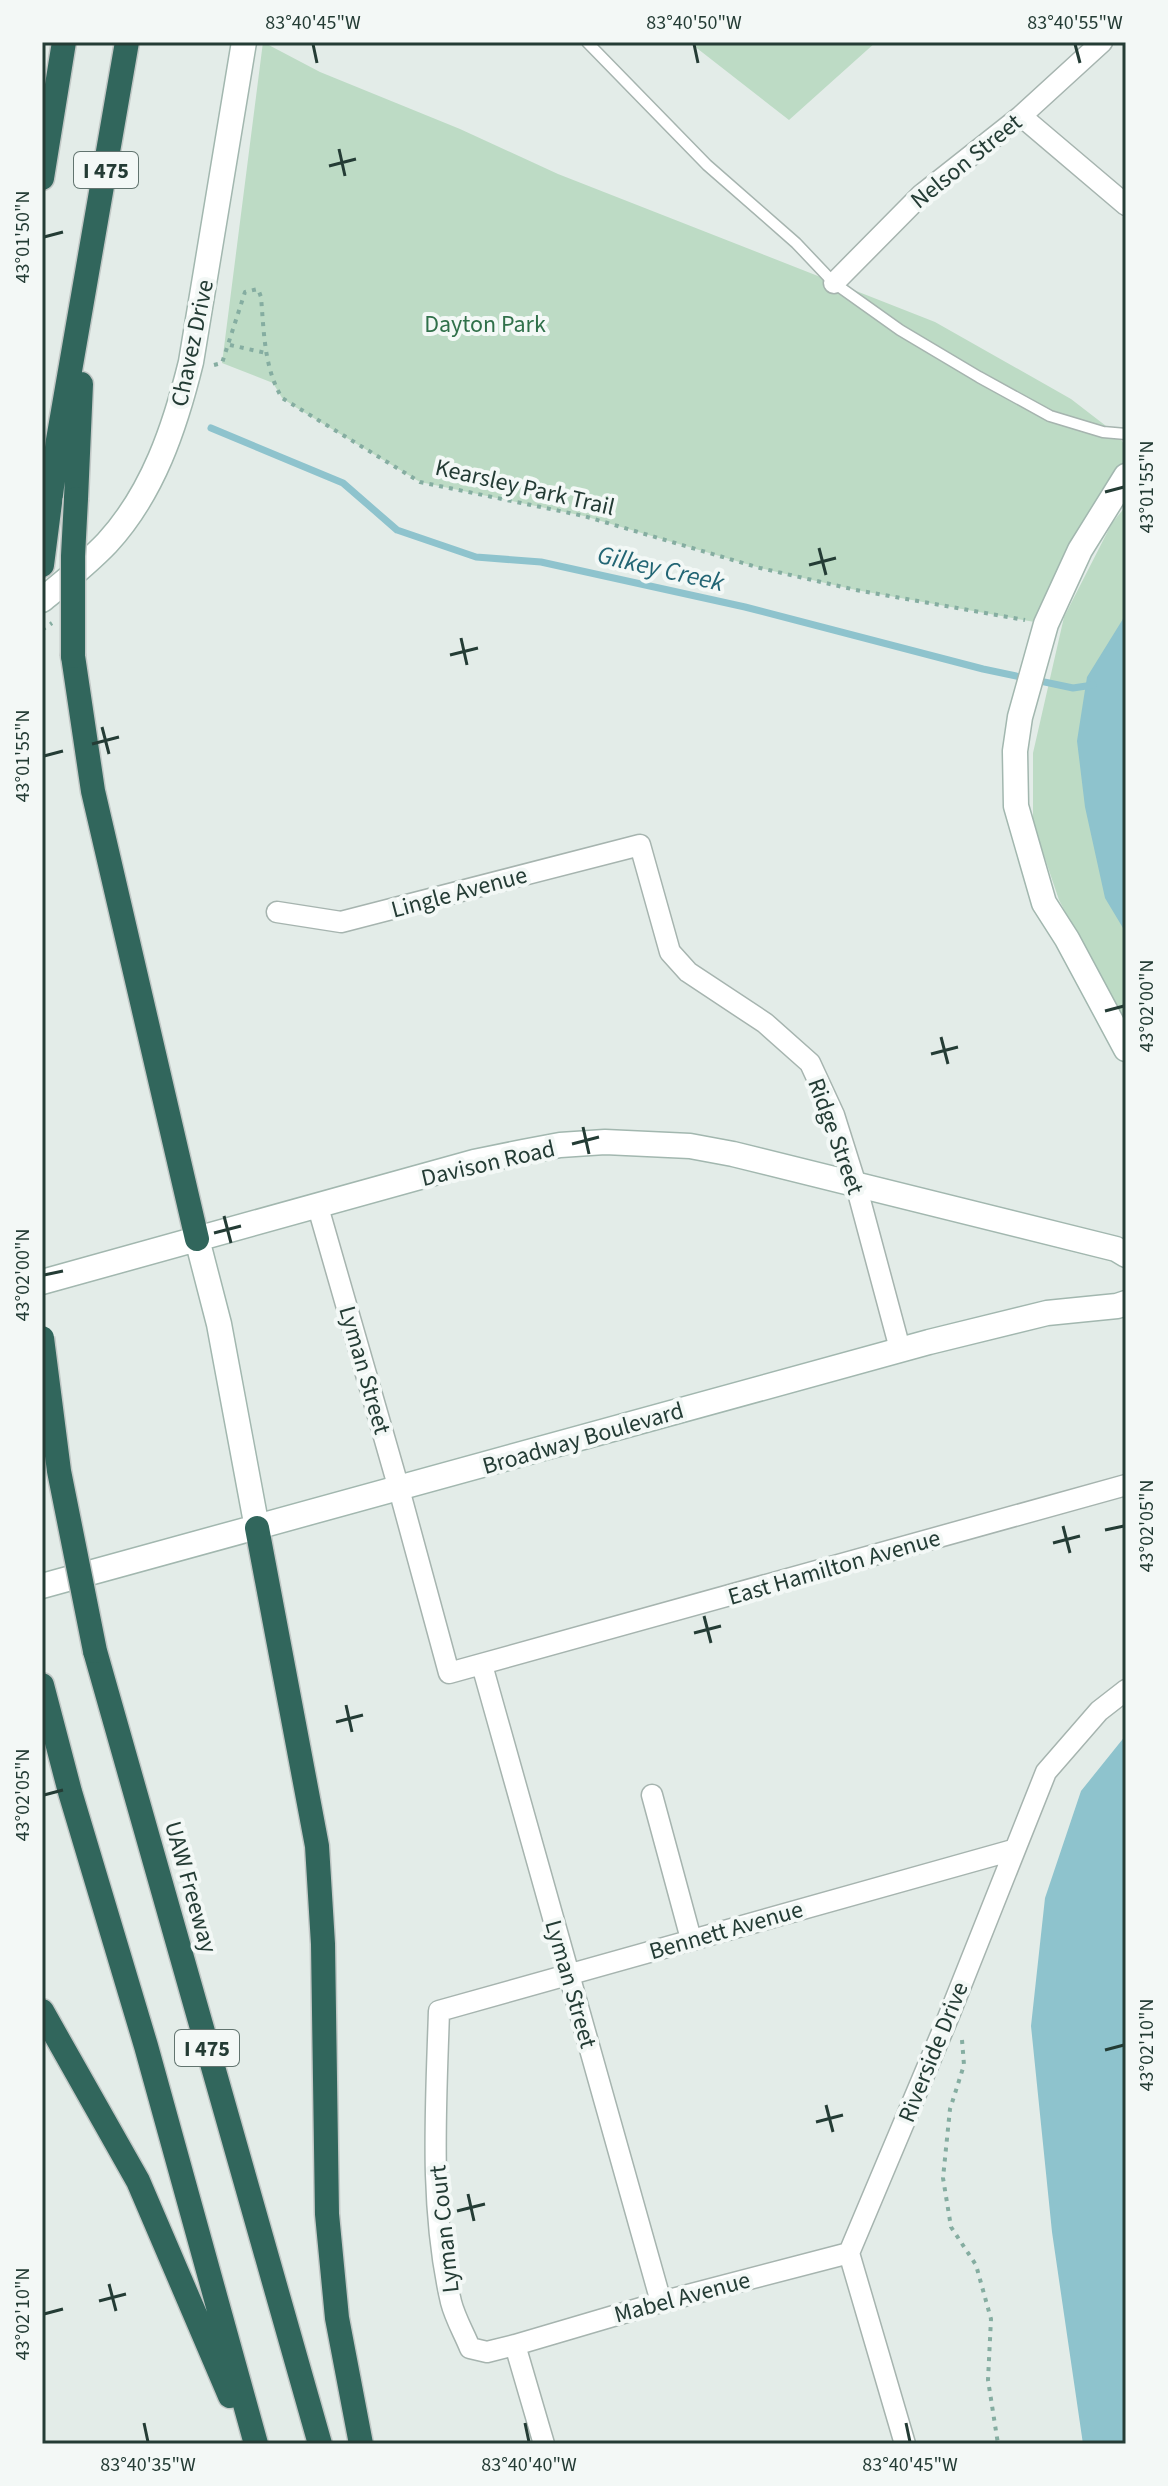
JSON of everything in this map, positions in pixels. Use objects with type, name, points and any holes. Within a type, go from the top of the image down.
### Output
[{"type":"highway","name":"I 475","points":[[42,178],[64,42]]},
{"type":"highway","name":"I 475","points":[[42,565],[58,440],[127,42]]},
{"type":"highway","points":[[42,157],[51,122]]},
{"type":"highway","points":[[84,298],[73,556],[73,656],[93,791],[197,1239]]},
{"type":"highway","name":"UAW Freeway","points":[[42,1338],[59,1471],[95,1651],[320,2444]]},
{"type":"highway","points":[[257,1528],[317,1846],[323,1944],[327,2214],[337,2318],[361,2444]]},
{"type":"highway","name":"I 475","points":[[42,1685],[256,2444]]},
{"type":"highway","points":[[42,2011],[138,2181],[250,2444]]},
{"type":"main road","name":"Chavez Drive","points":[[42,600],[106,545],[127,519],[146,488],[179,411],[196,331],[244,42]]},
{"type":"main road","points":[[1126,476],[1080,550],[1046,624],[1020,717],[1015,751],[1016,806],[1044,903],[1067,939],[1126,1049]]},
{"type":"main road","name":"Davison Road","points":[[42,1282],[474,1162],[560,1145],[605,1142],[690,1146],[733,1154],[1116,1249],[1126,1255]]},
{"type":"main road","points":[[197,1239],[219,1324],[257,1528]]},
{"type":"main road","name":"Broadway Boulevard","points":[[42,1586],[900,1349],[1047,1313],[1126,1303]]},
{"type":"street","name":"Nelson Street","points":[[834,283],[921,195],[1021,116],[1102,42]]},
{"type":"street","points":[[1021,116],[1126,205]]},
{"type":"street","name":"Lingle Avenue","points":[[277,912],[341,922],[640,845]]},
{"type":"street","name":"Ridge Street","points":[[640,845],[670,952],[688,972],[765,1023],[810,1063],[834,1115],[900,1349]]},
{"type":"street","name":"Lyman Street","points":[[318,1207],[449,1673]]},
{"type":"street","name":"East Hamilton Avenue","points":[[449,1673],[1126,1485]]},
{"type":"street","name":"Lyman Street","points":[[482,1665],[661,2302]]},
{"type":"street","name":"Riverside Drive","points":[[849,2253],[948,2018],[1046,1772],[1099,1711],[1126,1690]]},
{"type":"street","points":[[652,1795],[691,1939]]},
{"type":"street","name":"Bennett Avenue","points":[[439,2011],[1013,1850]]},
{"type":"street","name":"Lyman Court","points":[[439,2011],[435,2113],[438,2214],[452,2304],[470,2348],[487,2352],[515,2345]]},
{"type":"street","points":[[849,2253],[905,2444]]},
{"type":"street","name":"Mabel Avenue","points":[[515,2345],[661,2302],[849,2253]]},
{"type":"street","points":[[515,2345],[544,2444]]},
{"type":"lane","points":[[587,42],[707,165],[796,243],[834,283],[900,330],[1050,416],[1103,432],[1126,434]]},
{"type":"path","name":"Kearsley Park Trail","points":[[211,366],[222,363],[245,292],[258,289],[266,353],[273,383],[282,398],[420,482],[584,516],[760,568],[1046,624]]},
{"type":"path","points":[[229,345],[266,353]]},
{"type":"path","points":[[42,630],[54,621]]},
{"type":"path","points":[[948,2018],[959,2027],[964,2065],[950,2109],[943,2178],[951,2227],[976,2265],[991,2319],[988,2380],[998,2444]]},
{"type":"green space","name":"Dayton Park","points":[[263,42],[320,72],[460,129],[558,174],[935,322],[1071,399],[1119,436],[1126,448],[1126,476],[1046,624],[856,590],[760,568],[584,516],[420,482],[282,398],[273,383],[222,363]]},
{"type":"green space","points":[[689,42],[876,42],[789,120]]},
{"type":"green space","points":[[1126,506],[1126,1027],[1059,900],[1033,823],[1033,753],[1064,617],[1112,523]]},
{"type":"water","points":[[1126,614],[1126,933],[1105,898],[1085,807],[1077,741],[1087,677]]},
{"type":"water","points":[[1126,1735],[1126,2444],[1083,2444],[1052,2232],[1031,2026],[1045,1898],[1081,1791]]},
{"type":"waterway","name":"Gilkey Creek","points":[[211,428],[343,483],[397,530],[476,557],[541,562],[745,607],[983,669],[1073,688],[1093,685]]}]
